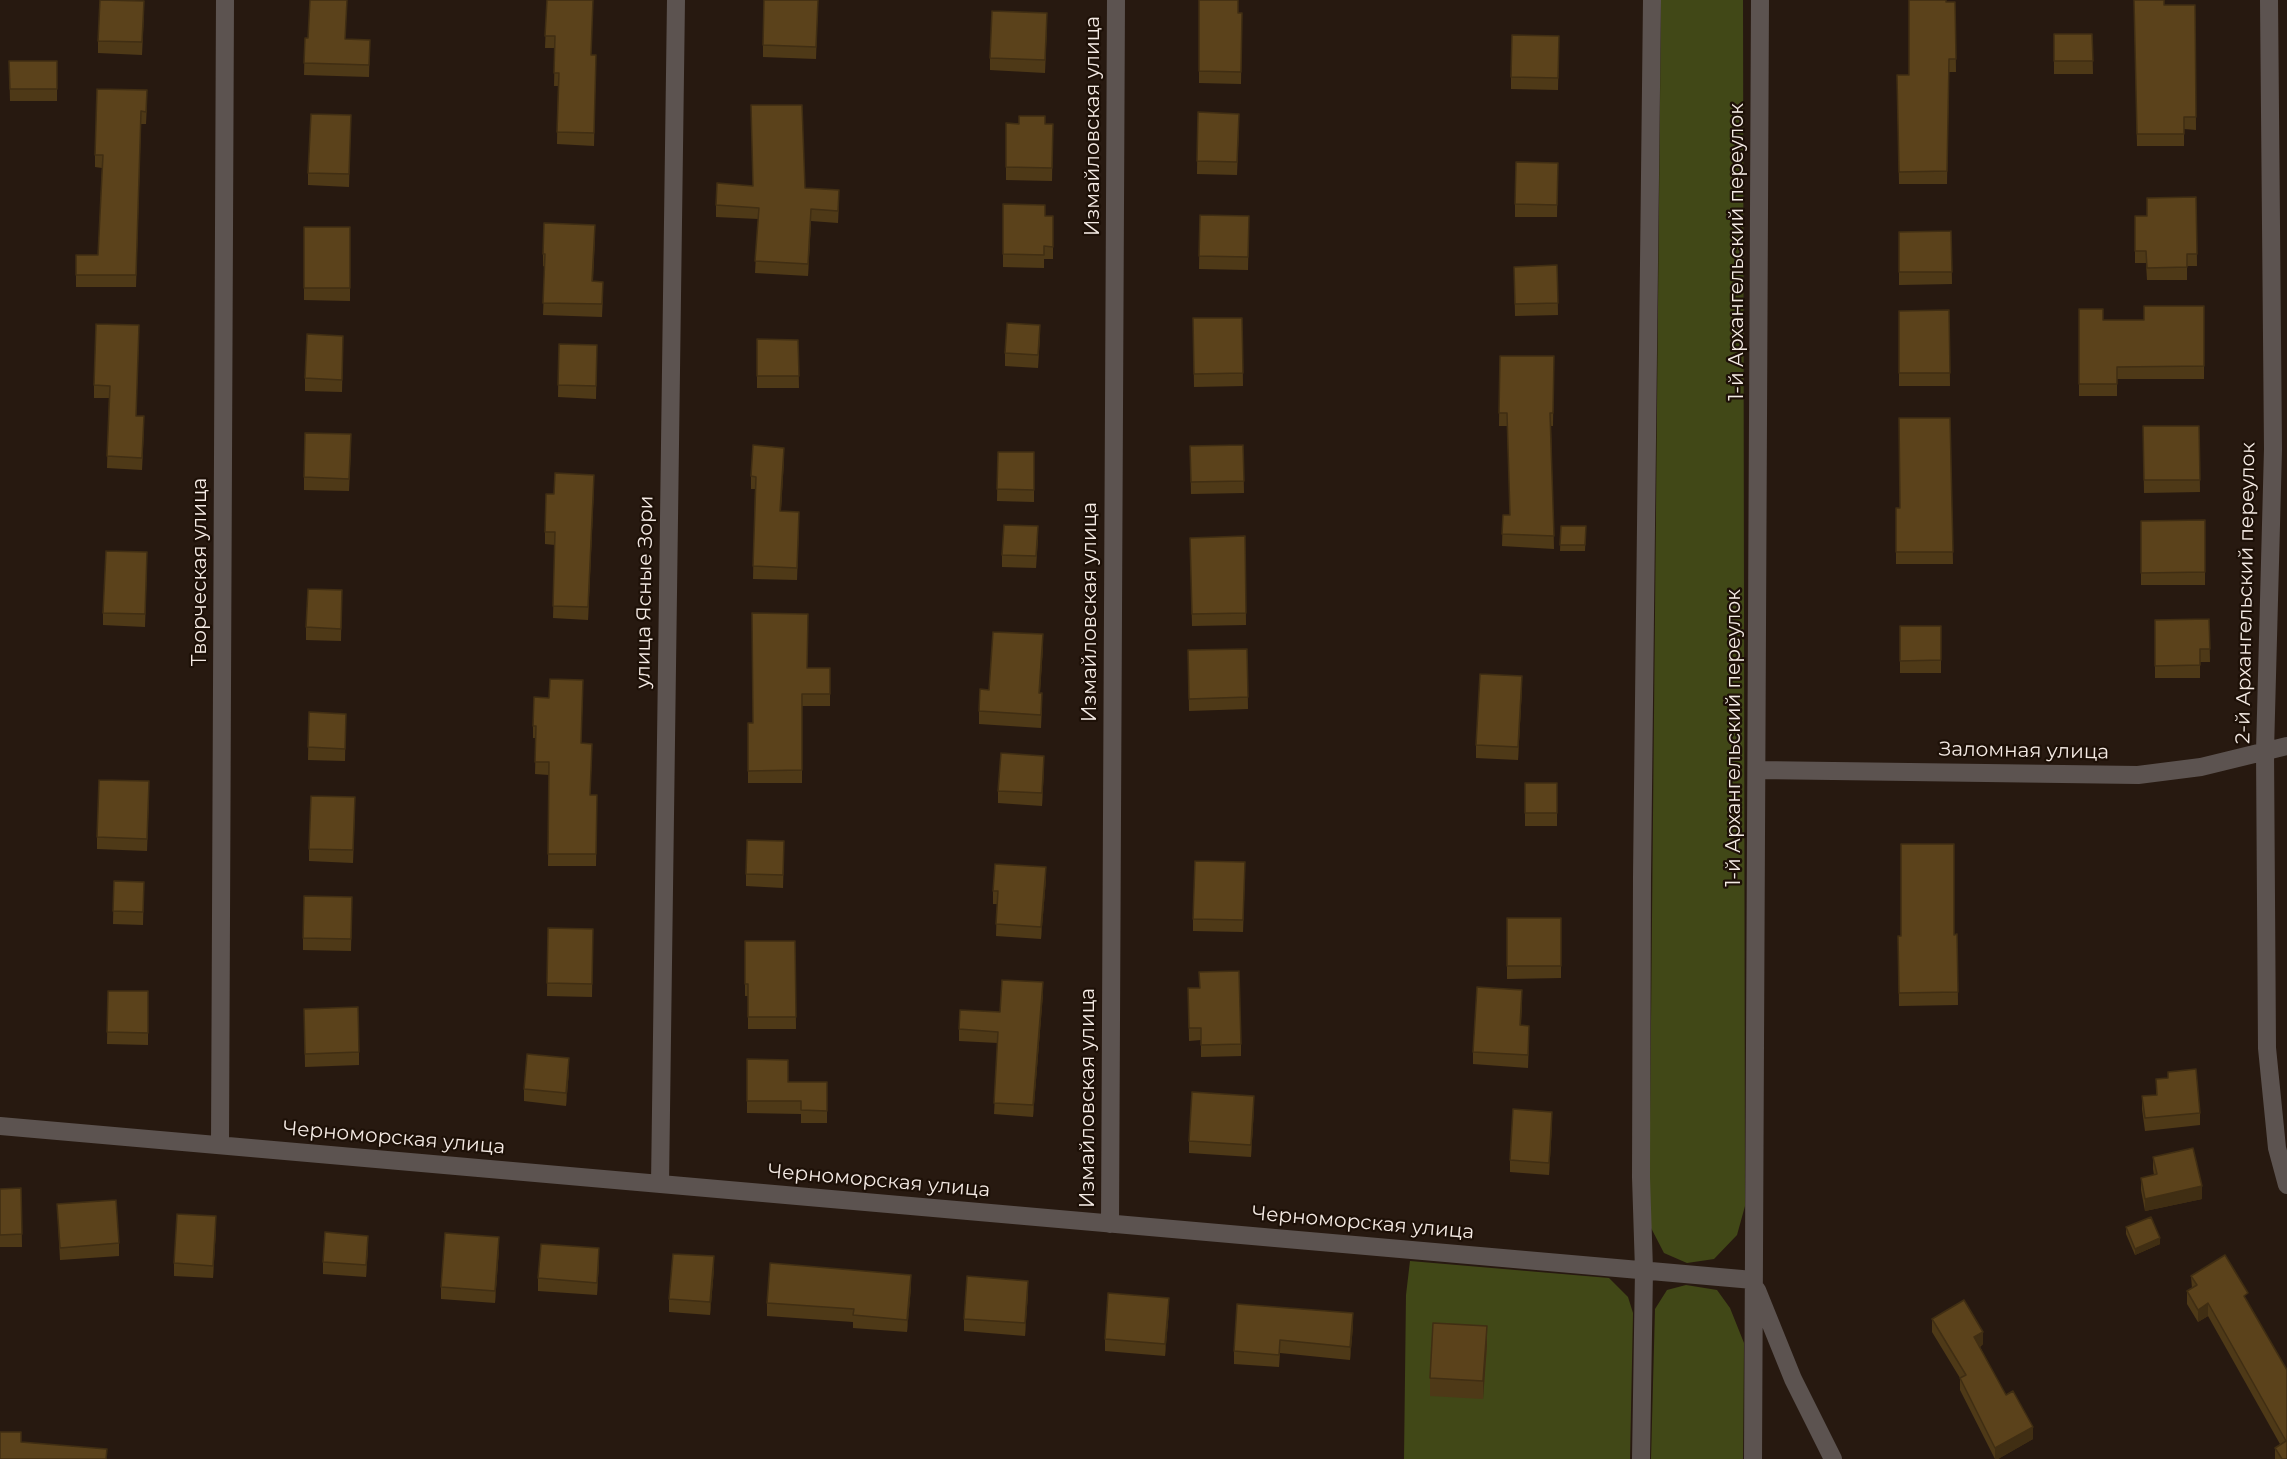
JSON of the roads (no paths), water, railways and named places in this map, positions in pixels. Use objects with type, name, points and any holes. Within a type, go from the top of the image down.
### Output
[{"type":"street","name":"Творческая улица","points":[[220,1145],[225,0]]},
{"type":"street","name":"улица Ясные Зори","points":[[660,1184],[676,0]]},
{"type":"street","name":"Измайловская улица","points":[[1110,1224],[1116,0]]},
{"type":"street","points":[[1641,1459],[1644,1270],[1641,1177],[1642,901],[1652,0]]},
{"type":"street","name":"1-й Архангельский переулок","points":[[1760,0],[1753,1280],[1792,1379],[1833,1459]]},
{"type":"street","name":"2-й Архангельский переулок","points":[[2269,0],[2272,448],[2265,751],[2267,1048],[2277,1148],[2287,1185]]},
{"type":"street","name":"Заломная улица","points":[[1757,770],[2138,775],[2200,767],[2287,746]]},
{"type":"street","name":"Черноморская улица","points":[[0,1126],[1753,1280]]},
{"type":"street","points":[[1753,1280],[1753,1459]]}]
